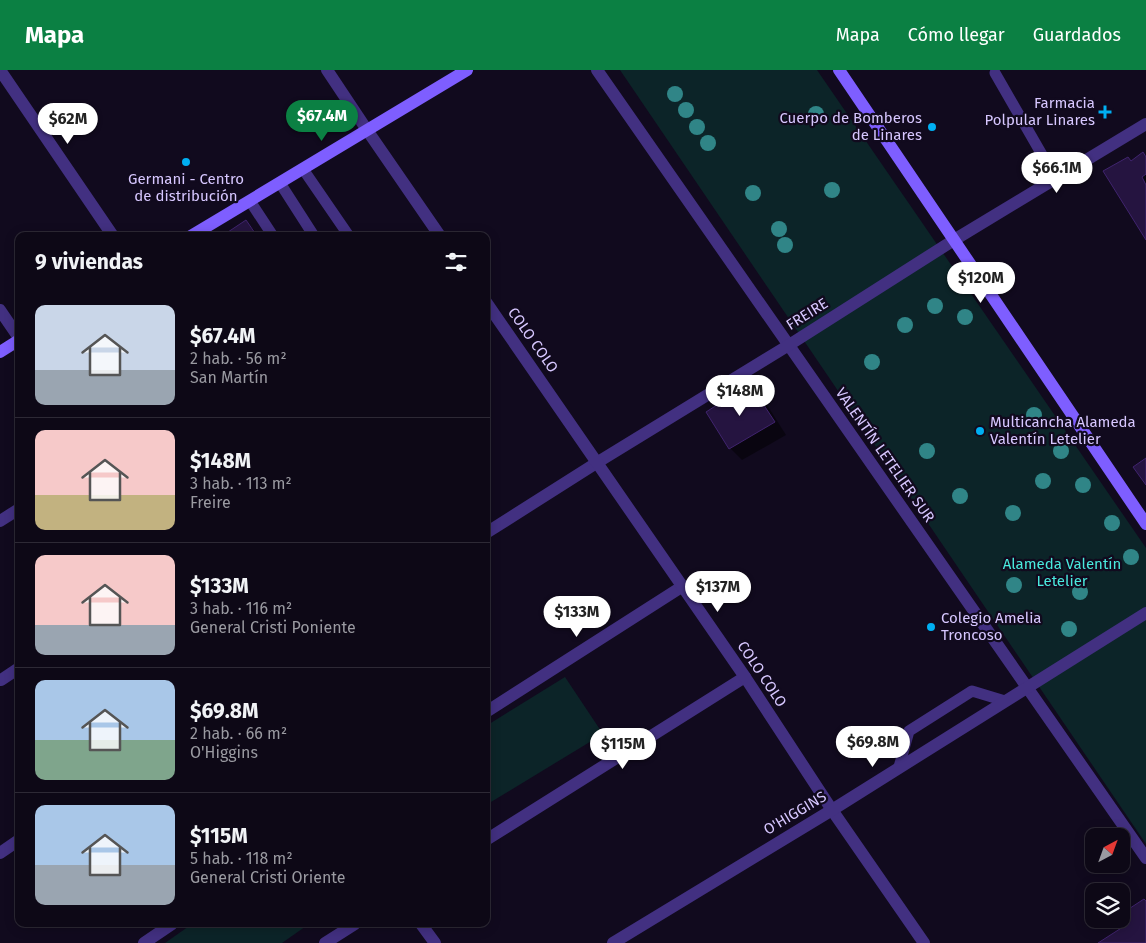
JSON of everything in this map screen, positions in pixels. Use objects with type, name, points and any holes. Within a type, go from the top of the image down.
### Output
[{"type":"main road","points":[[198,232],[467,70]]},
{"type":"main road","points":[[839,70],[1146,524]]},
{"type":"main road","points":[[0,352],[15,342]]},
{"type":"street","points":[[0,70],[110,232]]},
{"type":"street","points":[[327,70],[437,232]]},
{"type":"street","name":"VALENTÍN LETELIER SUR","points":[[597,70],[1146,858]]},
{"type":"street","name":"FREIRE","points":[[490,530],[598,462],[789,346],[954,240],[1146,124]]},
{"type":"street","name":"COLO COLO","points":[[490,308],[683,586],[832,810],[924,943]]},
{"type":"street","points":[[0,310],[15,333]]},
{"type":"street","points":[[0,521],[15,511]]},
{"type":"street","points":[[490,709],[683,586]]},
{"type":"street","name":"O'HIGGINS","points":[[613,943],[832,810],[1146,613]]},
{"type":"street","points":[[1,680],[15,671]]},
{"type":"street","points":[[490,837],[745,677]]},
{"type":"street","points":[[0,853],[15,843]]},
{"type":"street","points":[[144,943],[168,927]]},
{"type":"street","points":[[325,943],[350,927]]},
{"type":"street","points":[[424,927],[435,943]]},
{"type":"lane","points":[[995,73],[1056,179]]},
{"type":"lane","points":[[304,169],[346,232]]},
{"type":"lane","points":[[280,183],[311,232]]},
{"type":"lane","points":[[250,201],[270,232]]},
{"type":"lane","points":[[899,767],[909,731],[972,691],[1005,701]]},
{"type":"green space","name":"Alameda Valentín Letelier","points":[[620,70],[817,70],[1146,548],[1146,844]]},
{"type":"green space","points":[[565,677],[603,734],[490,803],[490,724]]},
{"type":"green space","points":[[188,927],[305,927],[282,943],[165,943]]},
{"type":"building","points":[[1143,152],[1146,157],[1146,174],[1142,177],[1146,185],[1146,240],[1103,171],[1128,157],[1131,161]]},
{"type":"building","points":[[246,220],[254,232],[228,232]]},
{"type":"building","points":[[750,384],[775,422],[729,449],[706,412]]},
{"type":"building","points":[[1146,458],[1146,485],[1133,467]]},
{"type":"building","points":[[1144,899],[1146,901],[1146,943],[1098,943],[1121,928],[1130,928],[1130,908]]},
{"type":"place","name":"Farmacia Polpular Linares","points":[[1105,112]]},
{"type":"place","name":"Cuerpo de Bomberos de Linares","points":[[932,127]]},
{"type":"place","name":"Germani - Centro de distribución","points":[[186,162]]},
{"type":"place","name":"Multicancha Alameda Valentín Letelier","points":[[980,431]]},
{"type":"place","name":"Colegio Amelia Troncoso","points":[[931,627]]}]
